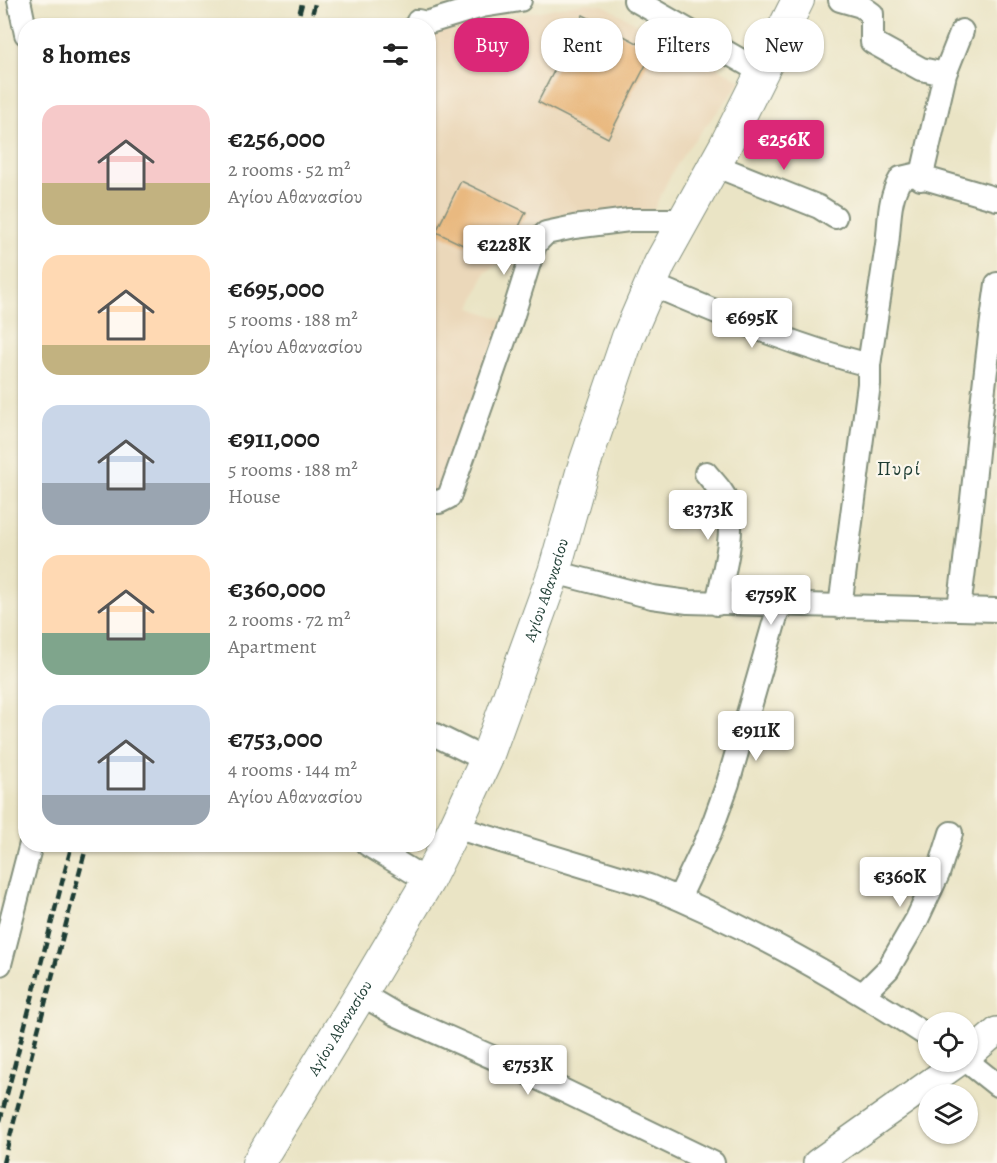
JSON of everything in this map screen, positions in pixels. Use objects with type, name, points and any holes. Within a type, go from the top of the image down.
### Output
[{"type":"main road","name":"Αγίου Αθανασίου","points":[[789,18],[798,0]]},
{"type":"main road","name":"Αγίου Αθανασίου","points":[[258,1163],[428,881],[486,760],[554,572],[586,460],[628,337],[650,284],[761,72]]},
{"type":"street","points":[[19,0],[23,18]]},
{"type":"street","points":[[436,19],[482,6],[520,0]]},
{"type":"street","points":[[635,0],[744,62]]},
{"type":"street","points":[[840,0],[861,6],[872,14],[872,42],[921,69],[945,75]]},
{"type":"street","points":[[921,178],[945,75],[962,31]]},
{"type":"street","points":[[714,165],[819,207],[835,217]]},
{"type":"street","points":[[840,607],[892,199],[902,178],[915,176],[997,198]]},
{"type":"street","points":[[436,502],[449,497],[512,318],[535,244],[546,233],[574,227],[629,220],[683,220]]},
{"type":"street","points":[[650,284],[765,332],[816,350],[870,365]]},
{"type":"street","points":[[959,608],[997,284]]},
{"type":"street","points":[[706,473],[727,503],[730,524],[728,549],[717,604]]},
{"type":"street","points":[[554,572],[652,597],[717,604],[997,610]]},
{"type":"street","points":[[679,898],[710,833],[728,783],[779,606]]},
{"type":"street","points":[[436,735],[486,760]]},
{"type":"street","points":[[455,827],[649,886],[679,898],[754,933],[863,994],[918,1030]]},
{"type":"street","points":[[863,994],[888,969],[917,919],[938,874],[951,833]]},
{"type":"street","points":[[0,964],[29,852]]},
{"type":"street","points":[[380,852],[428,881]]},
{"type":"street","points":[[361,994],[395,1014],[519,1070],[713,1163]]},
{"type":"street","points":[[978,1047],[997,1031]]},
{"type":"street","points":[[978,1070],[997,1085]]},
{"type":"street","points":[[817,1163],[945,1072]]},
{"type":"shaded area","points":[[585,3],[603,5],[635,22],[635,72],[726,72],[742,81],[687,149],[670,176],[647,223],[541,232],[485,273],[471,308],[507,321],[436,512],[436,30],[454,27],[454,72],[529,72],[529,18],[501,18]]},
{"type":"building","points":[[623,36],[635,42],[635,72],[642,72],[608,138],[538,102],[554,72],[623,72]]},
{"type":"building","points":[[461,181],[526,212],[505,255],[469,238],[465,246],[436,232]]},
{"type":"railway","points":[[298,18],[303,0]]},
{"type":"railway","points":[[311,18],[316,0]]},
{"type":"railway","points":[[0,1121],[70,852]]},
{"type":"railway","points":[[3,1163],[85,852]]},
{"type":"district","name":"Πυρί","points":[[899,468]]}]
